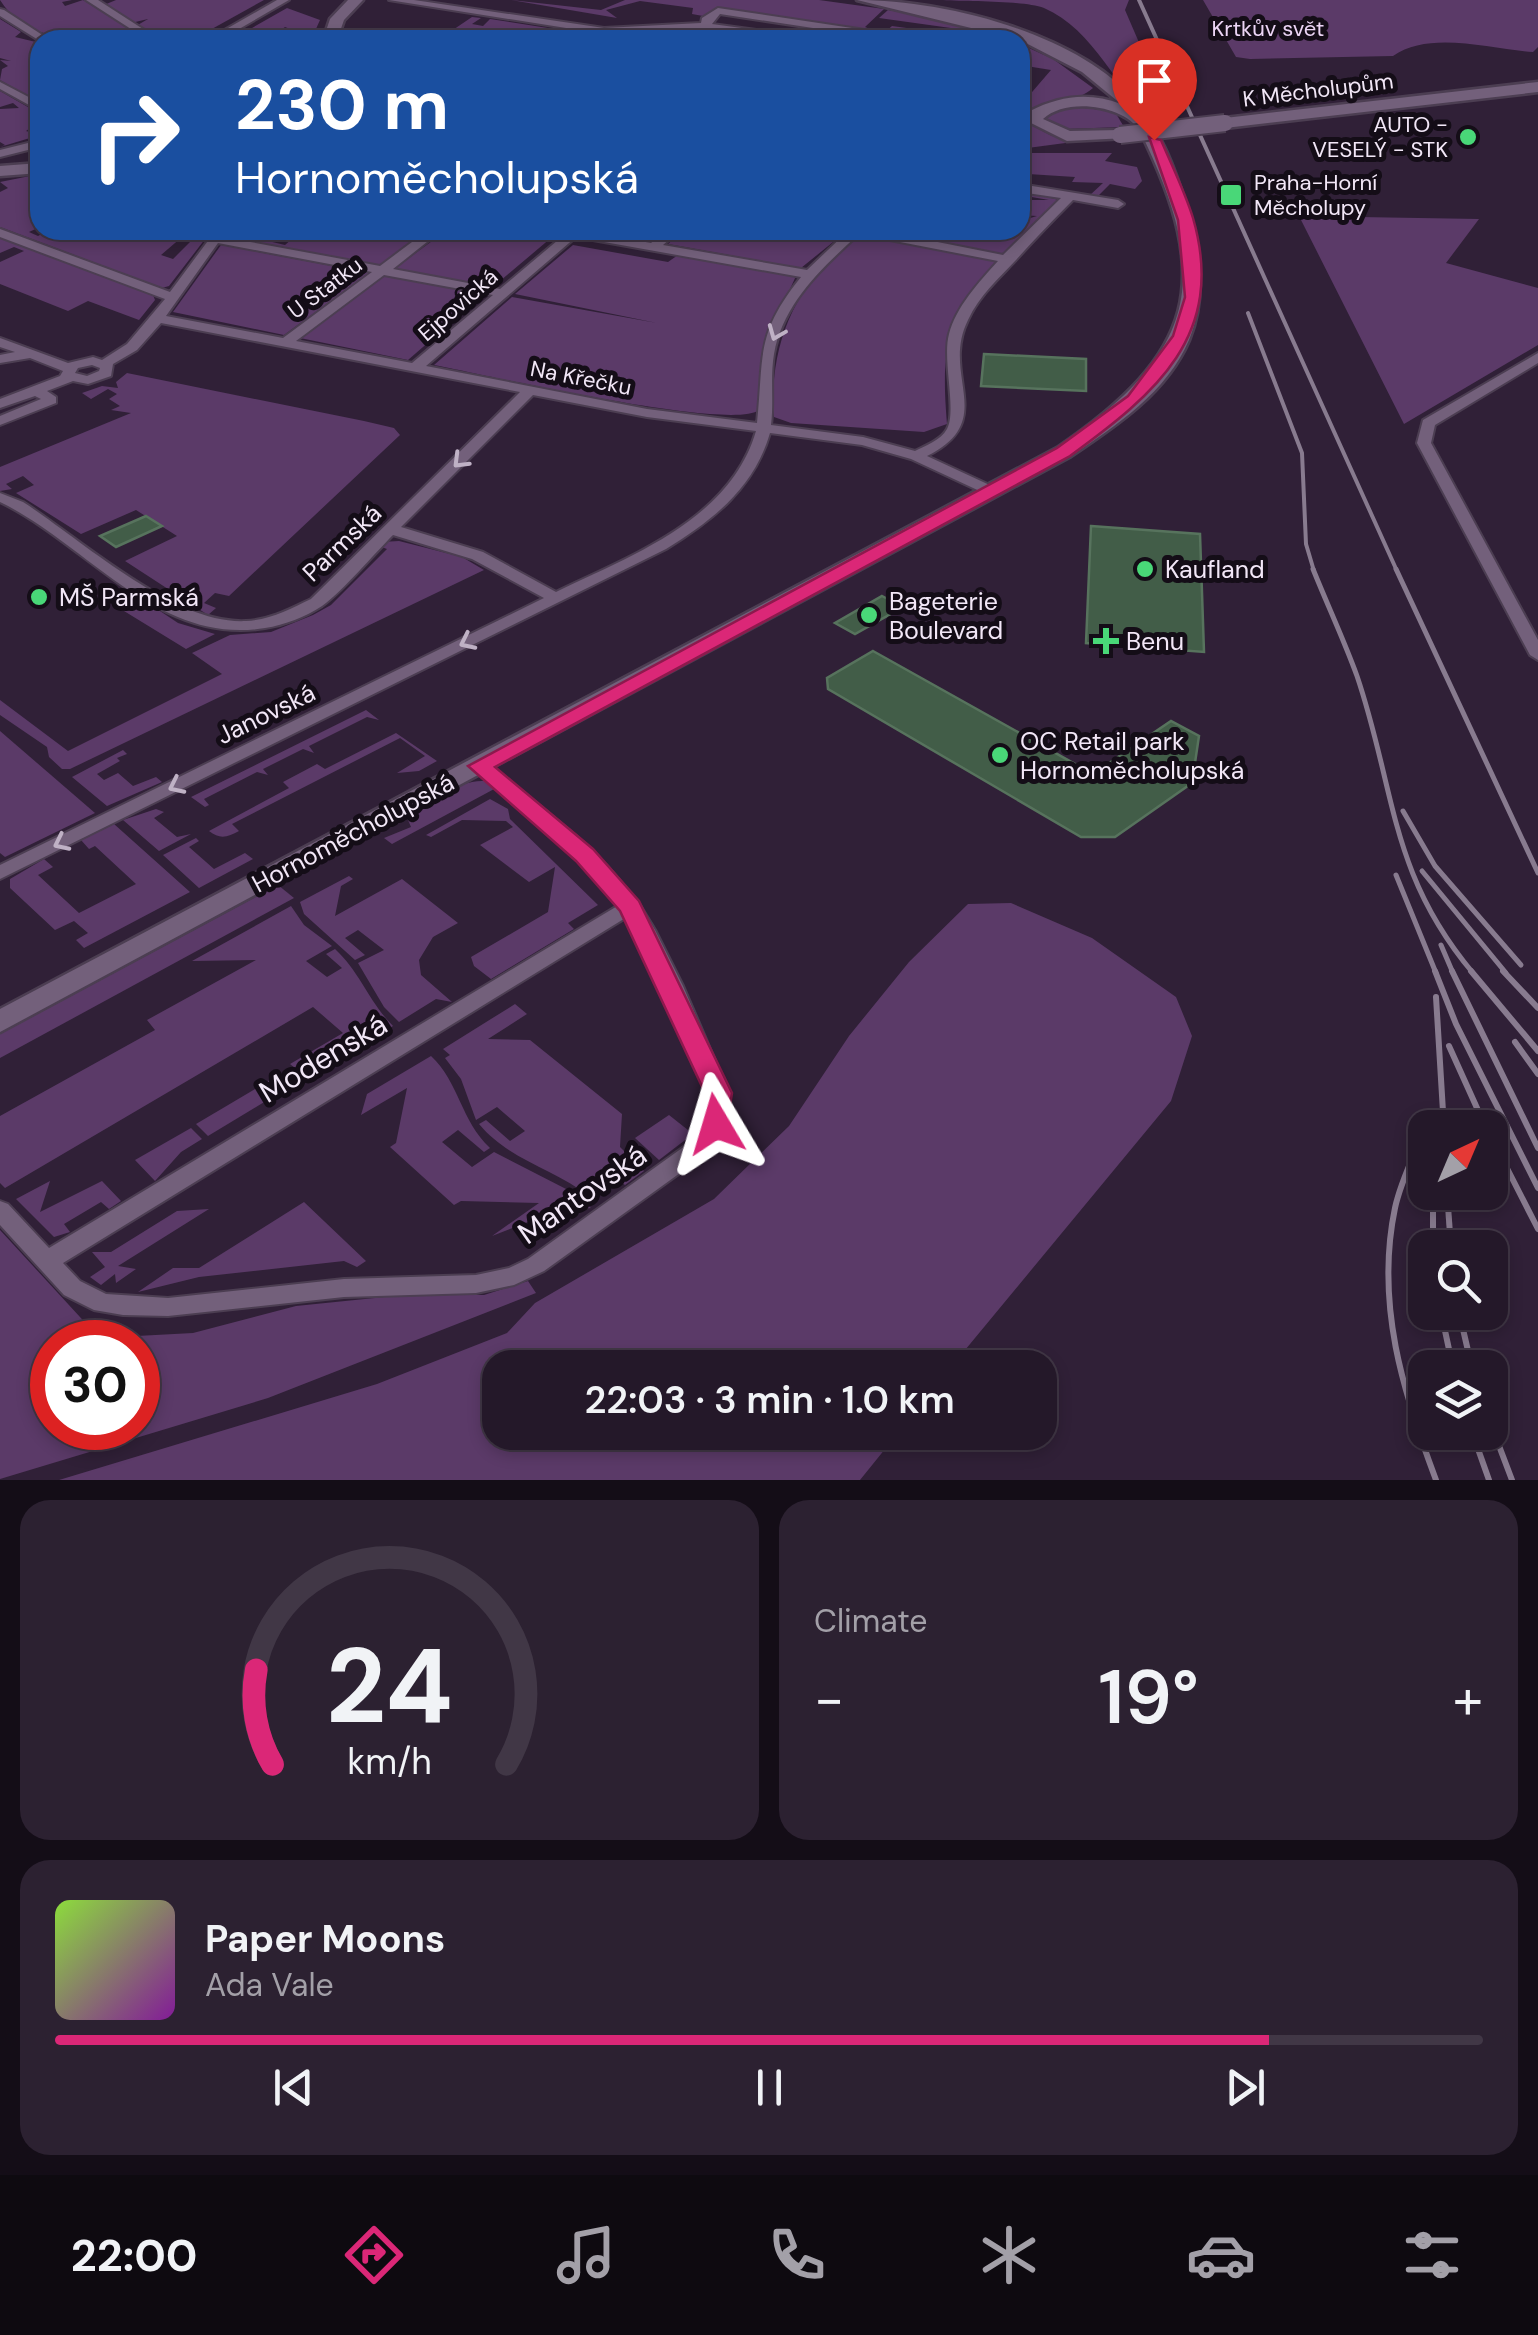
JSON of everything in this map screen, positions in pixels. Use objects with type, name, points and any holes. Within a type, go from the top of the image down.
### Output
[{"type":"street","points":[[91,0],[139,30]]},
{"type":"street","points":[[230,30],[284,0]]},
{"type":"street","points":[[333,30],[337,19],[356,0]]},
{"type":"street","points":[[394,0],[597,30]]},
{"type":"street","name":"Hornoměcholupská","points":[[864,0],[1001,30]]},
{"type":"street","points":[[0,12],[30,31]]},
{"type":"street","points":[[707,26],[706,20],[718,12],[844,30]]},
{"type":"street","points":[[625,30],[707,26],[742,30]]},
{"type":"street","name":"Hornoměcholupská","points":[[0,1022],[991,491],[1089,436],[1149,384],[1182,337],[1190,316],[1194,281],[1186,220],[1140,112],[1109,99],[1088,69],[1030,41]]},
{"type":"street","points":[[0,85],[30,102]]},
{"type":"street","name":"K Měcholupům","points":[[1109,99],[1040,110],[1034,121],[1067,136],[1120,135],[1538,86]]},
{"type":"street","points":[[0,154],[30,146]]},
{"type":"street","points":[[0,174],[30,169]]},
{"type":"street","points":[[1030,190],[1118,204]]},
{"type":"street","points":[[1030,238],[1070,196]]},
{"type":"street","points":[[0,232],[171,296]]},
{"type":"street","points":[[0,342],[69,373],[96,378],[106,373],[104,364],[132,347],[158,318],[214,240]]},
{"type":"street","points":[[245,240],[380,271],[502,293]]},
{"type":"street","name":"U Statku","points":[[285,343],[422,240]]},
{"type":"street","name":"Ejpovická","points":[[414,369],[556,240]]},
{"type":"street","points":[[615,240],[808,274]]},
{"type":"street","points":[[654,247],[662,240]]},
{"type":"street","points":[[764,427],[769,347],[808,274],[846,240]]},
{"type":"street","points":[[908,240],[1009,260]]},
{"type":"street","points":[[916,456],[953,431],[957,421],[951,376],[956,328],[973,299],[1028,240]]},
{"type":"street","name":"Na Křečku","points":[[158,318],[646,413],[864,441],[916,456],[991,491]]},
{"type":"street","points":[[0,359],[30,354]]},
{"type":"street","points":[[1538,357],[1428,423],[1424,443],[1538,655]]},
{"type":"street","points":[[0,404],[69,373]]},
{"type":"street","points":[[0,420],[51,400],[36,390]]},
{"type":"street","name":"Parmská","points":[[0,497],[190,619],[232,628],[280,622],[304,610],[392,530],[529,392]]},
{"type":"street","name":"Janovská","points":[[5,871],[642,556],[707,515],[750,465],[764,427]]},
{"type":"street","points":[[392,530],[484,555],[555,598]]},
{"type":"street","name":"Mantovská","points":[[0,1210],[72,1288],[102,1303],[168,1307],[344,1288],[476,1284],[514,1276],[536,1264],[704,1144],[716,1124],[718,1093],[630,907],[584,855],[479,766]]},
{"type":"street","name":"Modenská","points":[[47,1260],[630,907]]},
{"type":"green space","points":[[0,0],[72,0],[62,2],[65,6],[83,0],[131,30],[37,30],[13,16]]},
{"type":"green space","points":[[116,0],[264,0],[210,30],[144,30],[136,26],[148,19],[131,23],[104,5]]},
{"type":"green space","points":[[511,0],[601,10],[625,0],[819,0],[884,9],[865,27],[870,29],[861,30],[718,7],[703,16],[692,14],[693,8],[640,1],[606,10],[617,18]]},
{"type":"green space","points":[[943,0],[1129,0],[1125,10],[1147,61],[1155,67],[1168,115],[1179,122],[1156,124],[1077,30],[1044,8],[1009,2]]},
{"type":"green space","name":"Krtkův svět","points":[[1203,0],[1538,0],[1538,47],[1533,52],[1442,43],[1408,48],[1393,56],[1250,59],[1236,57]]},
{"type":"green space","points":[[287,8],[320,20],[316,30],[248,30]]},
{"type":"green space","points":[[888,10],[975,30],[957,30],[879,18]]},
{"type":"green space","points":[[472,17],[481,18],[472,24],[483,26],[490,19],[548,28],[545,30],[453,30]]},
{"type":"green space","points":[[0,19],[21,32],[15,37],[30,41],[30,97],[0,80],[2,69],[8,66],[0,60],[11,61],[0,58]]},
{"type":"green space","points":[[892,26],[922,30],[887,30]]},
{"type":"green space","points":[[1030,49],[1053,59],[1093,88],[1030,111],[1030,94],[1051,70],[1030,67]]},
{"type":"green space","points":[[0,91],[30,108],[30,128],[26,131],[30,138],[0,147],[5,145],[0,142],[0,109],[19,108],[13,103],[0,107]]},
{"type":"green space","points":[[1073,106],[1115,112],[1124,127],[1064,129],[1043,118],[1054,109]]},
{"type":"green space","points":[[1030,125],[1052,136],[1088,140],[1030,148]]},
{"type":"green space","points":[[1030,153],[1112,153],[1105,161],[1137,167],[1142,181],[1135,189],[1110,184],[1097,197],[1089,196],[1103,183],[1072,182],[1075,177],[1030,174]]},
{"type":"green space","points":[[30,176],[30,238],[0,227],[0,192],[8,188],[0,182]]},
{"type":"green space","points":[[1030,193],[1059,200],[1030,229],[1030,218],[1037,216],[1030,216],[1030,200],[1049,200],[1030,197]]},
{"type":"green space","points":[[1299,216],[1479,219],[1446,263],[1538,288],[1538,345],[1404,424]]},
{"type":"green space","points":[[0,238],[153,295],[155,300],[139,320],[88,301],[68,311],[0,284],[0,262],[24,251],[14,247],[0,253]]},
{"type":"green space","points":[[35,240],[178,240],[161,255],[173,259],[192,240],[204,240],[169,286],[162,288]]},
{"type":"green space","points":[[242,240],[269,240],[285,245],[291,240],[414,240],[378,266]]},
{"type":"green space","points":[[433,240],[549,240],[493,287],[394,269]]},
{"type":"green space","points":[[672,240],[836,240],[801,268],[668,244]]},
{"type":"green space","points":[[852,240],[891,240],[997,262],[951,336],[945,372],[947,424],[924,432],[791,423],[774,417],[775,371],[785,328],[805,289]]},
{"type":"green space","points":[[924,240],[1019,240],[1004,255]]},
{"type":"green space","points":[[221,245],[369,273],[284,335],[173,312]]},
{"type":"green space","points":[[573,245],[668,262],[678,255],[796,276],[767,339],[759,410],[739,415],[657,408],[434,365],[512,297],[657,323],[515,294]]},
{"type":"green space","points":[[384,276],[484,294],[408,360],[300,338]]},
{"type":"green space","points":[[127,373],[364,421],[394,428],[400,435],[229,596],[215,593],[204,603],[216,608],[208,615],[125,561],[177,536],[136,510],[81,534],[16,493],[34,485],[23,476],[6,484],[12,489],[0,491],[0,467],[131,413],[111,410],[120,406],[109,399],[117,394],[108,389],[91,399],[82,393],[102,386],[118,388],[116,382]]},
{"type":"green space","points":[[399,541],[462,557],[484,570],[70,769],[62,769],[49,757],[47,747],[0,715],[0,700],[68,751],[222,674],[192,653],[230,635],[271,632],[331,605],[387,549],[379,546],[382,542]]},
{"type":"green space","points":[[145,601],[178,623],[215,634],[186,649],[124,611]]},
{"type":"green space","points":[[366,710],[379,720],[367,717],[309,746],[314,753],[303,749],[263,769],[268,775],[257,772],[204,799],[209,805],[205,807],[191,797]]},
{"type":"green space","points":[[0,731],[95,813],[5,857],[0,853]]},
{"type":"green space","points":[[396,733],[437,761],[419,771],[397,773],[425,756],[400,738],[232,824],[239,831],[235,833],[220,837],[209,831],[289,788],[283,782],[317,764],[325,769]]},
{"type":"green space","points":[[123,750],[127,754],[117,758],[120,761],[97,774],[104,780],[118,773],[133,786],[156,777],[162,782],[107,806],[72,777]]},
{"type":"green space","points":[[485,781],[496,788],[392,844],[384,838],[411,827],[408,820],[444,794],[464,784]]},
{"type":"green space","points":[[490,799],[508,809],[510,819],[598,905],[568,923],[574,929],[491,979],[474,966],[471,957],[548,912],[555,867],[529,882],[480,845],[513,827],[506,821],[462,820],[431,837],[426,835]]},
{"type":"green space","points":[[156,809],[164,812],[154,818],[177,837],[191,834],[159,851],[123,820]]},
{"type":"green space","points":[[114,824],[190,892],[84,948],[76,940],[88,933],[74,921],[55,930],[10,888],[10,879],[44,859],[53,867],[38,875],[79,913],[136,884],[95,846],[89,849],[81,840]]},
{"type":"green space","points":[[196,838],[199,841],[189,847],[214,869],[245,853],[253,859],[199,888],[163,855]]},
{"type":"green space","points":[[349,876],[353,879],[341,886],[335,916],[402,879],[458,923],[433,937],[419,960],[421,975],[452,1002],[436,999],[399,1022],[384,1007],[358,963],[384,950],[358,930],[345,938],[365,955],[355,960],[304,914],[300,902]]},
{"type":"green space","points":[[278,885],[294,898],[0,1058],[0,1034]]},
{"type":"green space","points":[[1011,903],[1092,938],[1176,997],[1192,1036],[1171,1101],[965,1350],[482,1350],[482,1450],[884,1450],[860,1480],[59,1480],[377,1384],[507,1333],[535,1303],[714,1199],[789,1126],[849,1036],[909,962],[968,904]]},
{"type":"green space","points":[[291,906],[304,925],[332,946],[306,961],[327,977],[342,968],[326,954],[335,949],[393,1026],[330,1062],[296,1069],[290,1064],[343,1033],[313,1007],[5,1188],[0,1183],[0,1116],[155,1030],[147,1020],[256,960],[192,961]]},
{"type":"green space","points":[[515,1004],[527,1014],[488,1039],[530,1040],[622,1114],[620,1147],[644,1171],[625,1185],[616,1178],[590,1197],[491,1137],[479,1124],[486,1120],[510,1141],[525,1131],[497,1107],[476,1120],[461,1079],[445,1058],[450,1055],[443,1049]]},
{"type":"green space","points":[[431,1056],[448,1078],[472,1126],[490,1148],[484,1152],[458,1130],[442,1142],[472,1167],[494,1152],[568,1190],[591,1208],[551,1213],[492,1236],[539,1203],[461,1201],[454,1205],[390,1147],[396,1143],[407,1088],[361,1115],[367,1094]]},
{"type":"green space","points":[[287,1070],[299,1081],[208,1136],[196,1124]]},
{"type":"green space","points":[[669,1115],[693,1134],[659,1160],[635,1138]]},
{"type":"green space","points":[[191,1128],[202,1139],[181,1152],[155,1181],[135,1160]]},
{"type":"green space","points":[[50,1181],[40,1212],[102,1181],[121,1201],[109,1209],[101,1202],[64,1224],[70,1232],[54,1237],[16,1199]]},
{"type":"green space","points":[[304,1202],[366,1261],[357,1267],[344,1261],[199,1277],[138,1292],[173,1268],[199,1268]]},
{"type":"green space","points":[[209,1209],[118,1266],[136,1269],[116,1283],[115,1274],[101,1285],[90,1277],[105,1267],[92,1252],[111,1252],[177,1211]]},
{"type":"green space","points":[[0,1230],[83,1320],[30,1320],[30,1450],[96,1450],[0,1479]]},
{"type":"green space","points":[[528,1281],[536,1293],[268,1398],[160,1431],[160,1335],[193,1333],[296,1306],[404,1295],[484,1295]]},
{"type":"building","points":[[984,354],[1086,359],[1086,391],[981,386]]},
{"type":"building","points":[[146,516],[162,526],[116,547],[100,536]]},
{"type":"building","name":"Kaufland","points":[[1091,526],[1200,534],[1204,652],[1086,643]]},
{"type":"building","name":"Bageterie Boulevard","points":[[882,596],[903,607],[855,634],[835,623]]},
{"type":"building","name":"OC Retail park Hornoměcholupská","points":[[873,651],[1093,774],[1171,721],[1199,736],[1192,783],[1115,837],[1081,837],[828,689],[827,678]]},
{"type":"railway","points":[[1139,0],[1397,571]]},
{"type":"railway","points":[[1248,313],[1302,453],[1306,544],[1314,571]]},
{"type":"railway","points":[[1313,569],[1357,676],[1410,865],[1445,936],[1473,973]]},
{"type":"railway","points":[[1396,569],[1538,873]]},
{"type":"railway","points":[[1403,811],[1435,866],[1521,965]]},
{"type":"railway","points":[[1422,871],[1506,973]]},
{"type":"railway","points":[[1396,875],[1436,973]]},
{"type":"railway","points":[[1441,945],[1453,973]]},
{"type":"railway","points":[[1435,971],[1456,1024],[1538,1188]]},
{"type":"railway","points":[[1452,971],[1538,1148]]},
{"type":"railway","points":[[1471,971],[1538,1051]]},
{"type":"railway","points":[[1503,971],[1538,1008]]},
{"type":"railway","points":[[1436,997],[1443,1110]]},
{"type":"railway","points":[[1515,1042],[1538,1074]]},
{"type":"railway","points":[[1449,1046],[1478,1110]]},
{"type":"railway","points":[[1408,1168],[1395,1208],[1390,1243],[1390,1313],[1403,1380],[1436,1480]]},
{"type":"railway","points":[[1508,1170],[1538,1229]]},
{"type":"railway","points":[[1433,1210],[1433,1230]]},
{"type":"railway","points":[[1448,1210],[1450,1230]]},
{"type":"railway","points":[[1445,1330],[1449,1350]]},
{"type":"railway","points":[[1463,1330],[1468,1350]]},
{"type":"railway","points":[[1478,1450],[1489,1480]]},
{"type":"railway","points":[[1501,1450],[1512,1480]]},
{"type":"place","name":"AUTO - VESELÝ - STK","points":[[1468,137]]},
{"type":"place","name":"Praha-Horní Měcholupy","points":[[1231,195]]},
{"type":"place","name":"Kaufland","points":[[1145,569]]},
{"type":"place","name":"MŠ Parmská","points":[[39,597]]},
{"type":"place","name":"Bageterie Boulevard","points":[[869,615]]},
{"type":"place","name":"Benu","points":[[1106,641]]},
{"type":"place","name":"OC Retail park Hornoměcholupská","points":[[1000,755]]},
{"type":"route","points":[[716,1124],[718,1093],[630,907],[584,855],[529,804],[479,766],[1064,452],[1135,400],[1162,369],[1182,337],[1193,297],[1186,220],[1154,140]]}]
